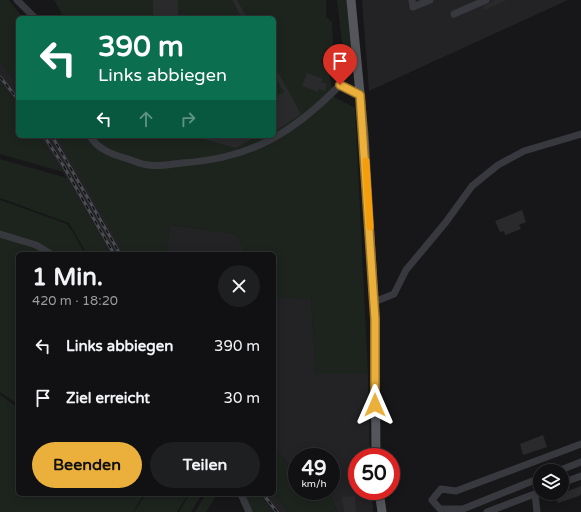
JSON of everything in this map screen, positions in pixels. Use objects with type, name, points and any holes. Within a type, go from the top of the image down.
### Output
[{"type":"main road","points":[[351,0],[360,95],[374,302],[376,448]]},
{"type":"main road","points":[[381,500],[382,512]]},
{"type":"street","points":[[17,0],[33,16]]},
{"type":"street","points":[[412,0],[413,7],[430,0]]},
{"type":"street","points":[[454,14],[477,2],[486,0]]},
{"type":"street","points":[[276,136],[304,119],[340,85],[360,95]]},
{"type":"street","points":[[374,302],[394,294],[406,270],[446,222],[472,186],[498,165],[524,151],[581,134]]},
{"type":"street","points":[[91,138],[110,154],[148,166],[211,161],[240,153],[273,138]]},
{"type":"street","points":[[0,234],[36,245],[48,252]]},
{"type":"street","points":[[533,481],[463,509],[440,509],[432,500],[441,489],[456,491],[581,444]]},
{"type":"street","points":[[569,467],[581,462]]},
{"type":"street","points":[[569,480],[581,476]]},
{"type":"street","points":[[487,512],[533,495]]},
{"type":"street","points":[[242,496],[249,512]]},
{"type":"street","points":[[537,512],[538,500]]},
{"type":"shaded area","points":[[0,0],[9,0],[21,16],[16,16],[16,81],[0,62]]},
{"type":"shaded area","points":[[54,0],[326,0],[326,17],[332,22],[333,46],[326,52],[321,62],[330,73],[334,97],[355,108],[368,374],[316,374],[311,299],[276,298],[276,252],[246,252],[236,234],[170,225],[166,252],[124,252],[58,138],[276,138],[276,16],[63,16]]},
{"type":"shaded area","points":[[337,0],[347,0],[353,50],[343,50]]},
{"type":"shaded area","points":[[362,0],[568,0],[369,91]]},
{"type":"shaded area","points":[[0,62],[16,81],[16,102],[0,82]]},
{"type":"shaded area","points":[[0,82],[16,102],[16,138],[40,138],[63,172],[0,154]]},
{"type":"shaded area","points":[[40,138],[58,138],[124,252],[110,252],[63,172]]},
{"type":"shaded area","points":[[0,159],[67,178],[110,252],[86,252],[69,223],[0,198]]},
{"type":"shaded area","points":[[0,200],[67,224],[84,252],[48,252],[0,232]]},
{"type":"shaded area","points":[[170,225],[236,234],[246,252],[166,252]]},
{"type":"shaded area","points":[[0,237],[35,246],[44,252],[16,252],[16,403],[0,392]]},
{"type":"shaded area","points":[[276,298],[311,298],[316,374],[368,374],[370,448],[348,448],[348,500],[372,500],[373,512],[337,512],[332,500],[340,500],[340,448],[288,448],[288,465],[276,449]]},
{"type":"shaded area","points":[[0,395],[16,407],[16,496],[143,496],[133,512],[0,512]]},
{"type":"shaded area","points":[[276,449],[288,465],[288,500],[332,500],[337,512],[288,512],[276,496]]},
{"type":"shaded area","points":[[145,496],[187,496],[177,512],[134,512]]},
{"type":"shaded area","points":[[188,496],[201,496],[191,512],[179,512]]},
{"type":"shaded area","points":[[205,496],[216,496],[206,512],[195,512]]},
{"type":"shaded area","points":[[244,496],[261,496],[273,512],[250,512]]},
{"type":"shaded area","points":[[261,496],[276,496],[288,512],[273,512]]},
{"type":"building","points":[[153,0],[178,0],[178,16],[153,16]]},
{"type":"building","points":[[232,0],[237,0],[246,16],[241,16]]},
{"type":"building","points":[[495,0],[507,0],[484,10],[483,7]]},
{"type":"building","points":[[276,69],[301,114],[276,131],[276,97],[284,92],[276,78]]},
{"type":"building","points":[[307,73],[323,79],[321,82],[327,84],[325,91],[319,89],[318,92],[302,86]]},
{"type":"building","points":[[201,138],[254,138],[236,148]]},
{"type":"building","points":[[522,210],[526,222],[519,225],[521,229],[505,235],[504,231],[500,232],[495,221]]},
{"type":"building","points":[[543,435],[547,447],[523,455],[520,444]]},
{"type":"building","points":[[581,486],[581,494],[569,499],[569,491]]},
{"type":"building","points":[[342,497],[348,497],[348,500],[355,500],[356,512],[344,512]]},
{"type":"building","points":[[557,500],[567,500],[558,503]]},
{"type":"railway","points":[[0,77],[16,97]]},
{"type":"railway","points":[[45,138],[63,165],[113,252]]},
{"type":"railway","points":[[53,138],[119,252]]},
{"type":"railway","points":[[265,496],[277,512]]},
{"type":"slow traffic","points":[[366,161],[370,227]]},
{"type":"route","points":[[340,85],[360,95],[368,192],[375,319],[375,405]]}]
